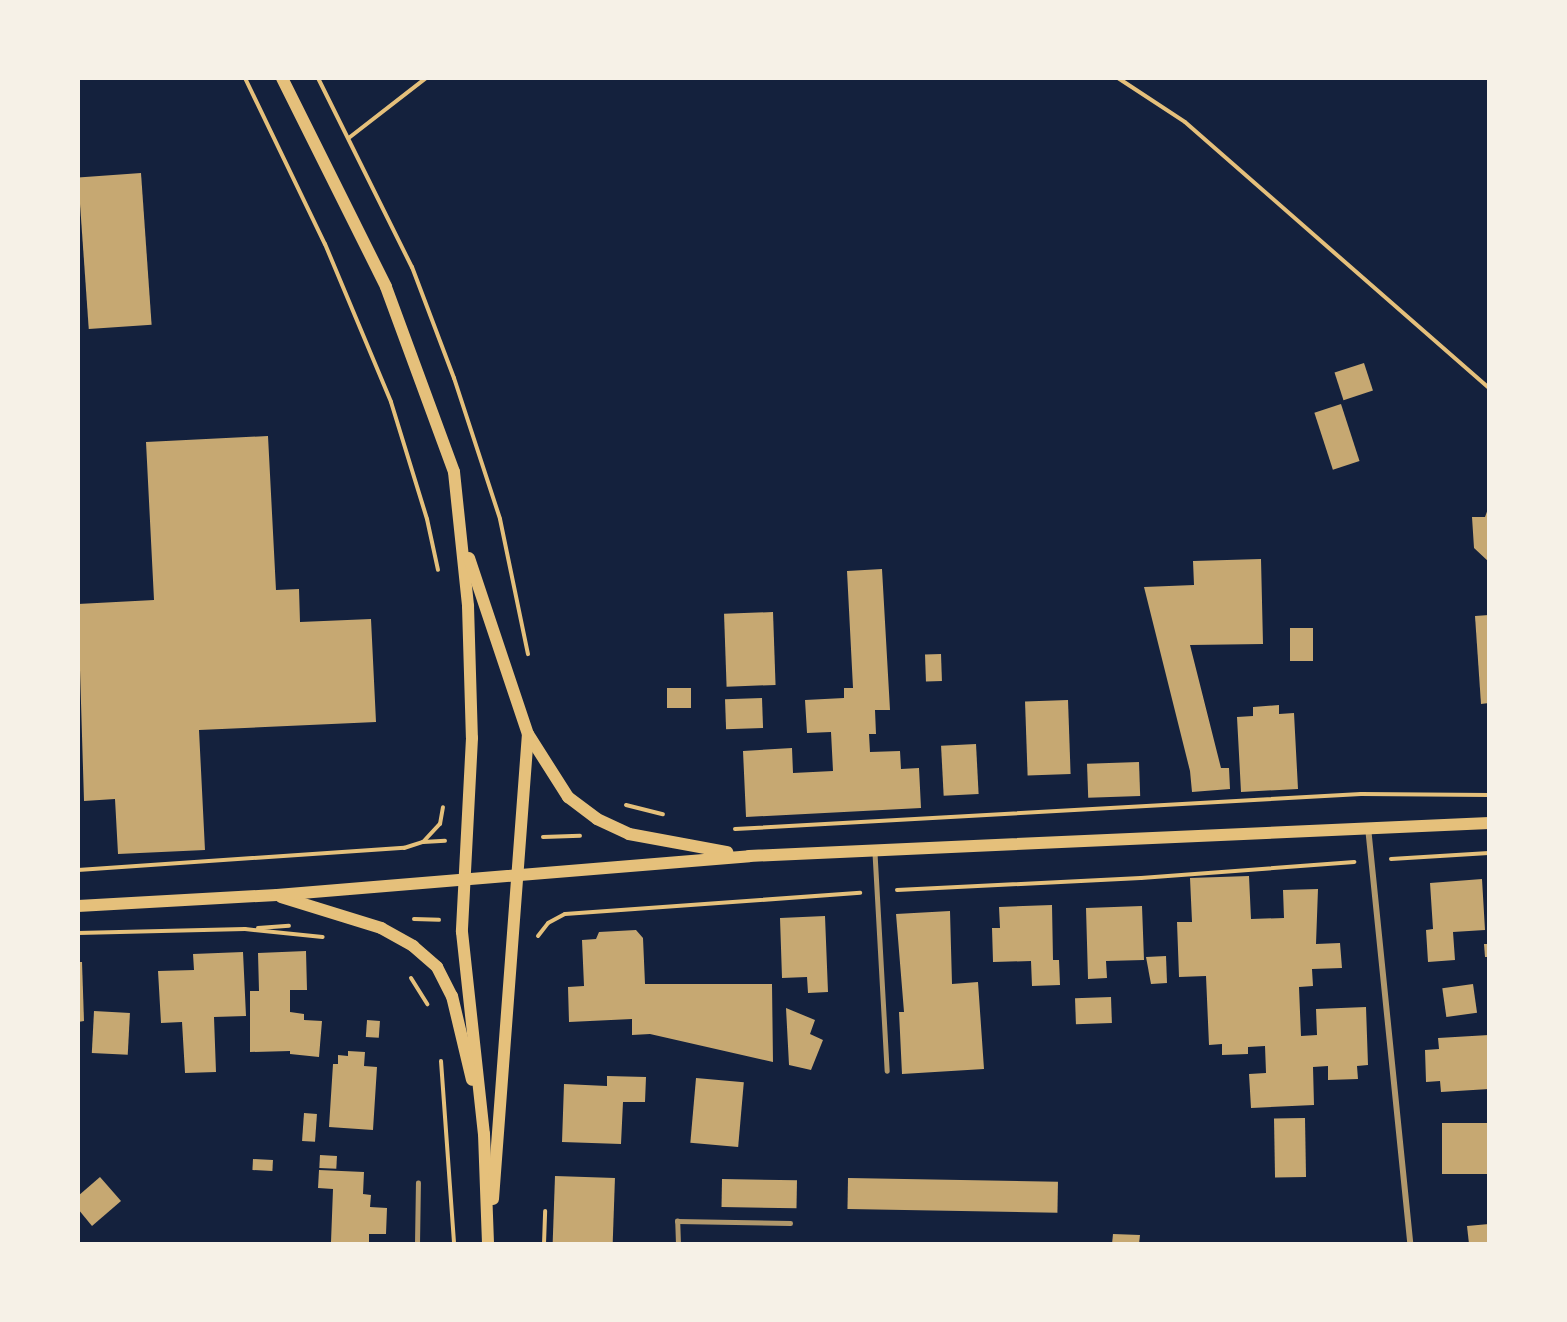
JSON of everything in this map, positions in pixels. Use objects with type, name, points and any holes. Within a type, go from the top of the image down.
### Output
[{"type":"main road","points":[[282,78],[386,287],[454,472],[463,540],[472,738],[462,932],[484,1134],[489,1244]]},
{"type":"main road","points":[[463,540],[528,734],[568,797],[597,819],[651,840],[749,856]]},
{"type":"main road","points":[[489,1244],[528,734]]},
{"type":"main road","points":[[78,906],[277,895],[465,881],[749,856],[1367,826],[1489,823]]},
{"type":"main road","points":[[277,895],[381,928],[413,946],[437,967],[452,996],[484,1134]]},
{"type":"street","points":[[1367,826],[1410,1244]]},
{"type":"lane","points":[[875,850],[887,1071]]},
{"type":"lane","points":[[417,1244],[418,1183]]},
{"type":"lane","points":[[678,1244],[677,1221],[790,1223]]},
{"type":"path","points":[[245,78],[325,244],[391,402],[428,519],[440,577]]},
{"type":"path","points":[[318,78],[350,137],[412,267],[454,378],[500,519],[530,662]]},
{"type":"path","points":[[350,137],[426,78]]},
{"type":"path","points":[[1118,78],[1185,122],[1489,388]]},
{"type":"path","points":[[726,827],[1089,812],[1361,794],[1489,795]]},
{"type":"path","points":[[78,870],[404,848],[423,842],[440,824],[445,795]]},
{"type":"path","points":[[618,801],[672,816]]},
{"type":"path","points":[[538,936],[548,923],[565,914],[879,891],[1141,878],[1489,853]]},
{"type":"path","points":[[78,933],[245,929],[326,937]]},
{"type":"path","points":[[406,973],[429,1007]]},
{"type":"path","points":[[441,1056],[454,1244]]},
{"type":"path","points":[[544,1244],[545,1211]]},
{"type":"building","points":[[141,173],[152,325],[89,329],[78,177]]},
{"type":"building","points":[[1364,363],[1373,391],[1343,400],[1335,373]]},
{"type":"building","points":[[1341,404],[1360,461],[1333,470],[1314,413]]},
{"type":"building","points":[[268,436],[276,590],[299,589],[300,622],[371,619],[376,722],[199,730],[205,850],[118,854],[115,799],[84,801],[78,604],[154,600],[146,442]]},
{"type":"building","points":[[1489,506],[1489,562],[1474,548],[1472,517],[1485,517]]},
{"type":"building","points":[[1261,559],[1263,644],[1190,645],[1221,768],[1229,768],[1230,789],[1192,792],[1190,771],[1144,587],[1194,585],[1193,561]]},
{"type":"building","points":[[882,569],[890,710],[875,710],[876,734],[869,734],[870,752],[900,751],[901,769],[919,768],[921,808],[746,817],[743,751],[792,748],[793,773],[833,771],[831,732],[807,733],[805,700],[844,698],[844,688],[853,688],[847,571]]},
{"type":"building","points":[[773,612],[776,685],[727,687],[724,614]]},
{"type":"building","points":[[1489,615],[1489,703],[1481,704],[1475,616]]},
{"type":"building","points":[[1290,628],[1313,628],[1313,661],[1290,661]]},
{"type":"building","points":[[941,654],[942,681],[926,682],[925,655]]},
{"type":"building","points":[[667,688],[691,688],[691,708],[667,708]]},
{"type":"building","points":[[762,698],[763,728],[726,729],[725,699]]},
{"type":"building","points":[[1068,700],[1071,774],[1028,775],[1025,702]]},
{"type":"building","points":[[1279,705],[1279,714],[1294,713],[1298,789],[1241,792],[1237,717],[1253,716],[1253,707]]},
{"type":"building","points":[[976,744],[979,794],[944,796],[941,746]]},
{"type":"building","points":[[1139,762],[1140,796],[1088,798],[1087,764]]},
{"type":"building","points":[[1249,876],[1251,919],[1284,918],[1283,890],[1318,889],[1316,944],[1340,943],[1342,968],[1312,969],[1313,986],[1299,987],[1301,1036],[1317,1035],[1316,1009],[1366,1007],[1368,1065],[1357,1066],[1358,1079],[1328,1080],[1328,1066],[1313,1067],[1314,1105],[1251,1108],[1249,1074],[1266,1073],[1265,1046],[1248,1047],[1248,1054],[1222,1055],[1222,1044],[1209,1045],[1206,976],[1179,977],[1177,922],[1192,922],[1190,878]]},
{"type":"building","points":[[1482,879],[1485,930],[1453,932],[1455,960],[1428,962],[1426,930],[1433,929],[1430,883]]},
{"type":"building","points":[[1052,905],[1053,960],[1059,960],[1060,985],[1032,986],[1031,961],[993,962],[992,928],[1000,928],[999,907]]},
{"type":"building","points":[[1142,906],[1144,960],[1106,961],[1107,978],[1088,979],[1086,908]]},
{"type":"building","points":[[950,911],[952,984],[978,982],[984,1069],[902,1074],[899,1012],[904,1012],[896,914]]},
{"type":"building","points":[[825,916],[828,992],[808,993],[807,977],[782,978],[780,918]]},
{"type":"building","points":[[636,930],[643,938],[645,984],[772,984],[773,1062],[650,1034],[632,1035],[632,1019],[569,1022],[568,987],[584,986],[582,940],[596,939],[599,932]]},
{"type":"building","points":[[1484,944],[1489,944],[1489,957],[1485,957]]},
{"type":"building","points":[[306,951],[307,990],[290,990],[290,1012],[304,1014],[304,1020],[322,1021],[319,1057],[290,1054],[290,1051],[250,1052],[250,991],[259,991],[258,953]]},
{"type":"building","points":[[243,952],[246,1016],[214,1017],[216,1072],[185,1073],[182,1022],[161,1023],[158,971],[194,970],[193,954]]},
{"type":"building","points":[[1166,956],[1167,983],[1151,984],[1146,957]]},
{"type":"building","points":[[78,962],[82,962],[84,1021],[78,1022]]},
{"type":"building","points":[[1473,984],[1477,1013],[1446,1017],[1442,988]]},
{"type":"building","points":[[1111,997],[1112,1023],[1076,1024],[1075,998]]},
{"type":"building","points":[[786,1008],[815,1020],[810,1034],[823,1040],[811,1070],[789,1065]]},
{"type":"building","points":[[94,1011],[130,1013],[128,1055],[92,1053]]},
{"type":"building","points":[[367,1020],[380,1021],[379,1038],[366,1037]]},
{"type":"building","points":[[1489,1035],[1489,1089],[1441,1092],[1440,1081],[1426,1082],[1425,1050],[1439,1049],[1438,1038]]},
{"type":"building","points":[[348,1051],[365,1052],[364,1066],[377,1067],[373,1130],[329,1127],[333,1064],[338,1064],[338,1055],[348,1056]]},
{"type":"building","points":[[607,1076],[646,1077],[645,1102],[623,1102],[621,1144],[562,1142],[564,1084],[607,1086]]},
{"type":"building","points":[[696,1078],[744,1082],[738,1147],[690,1143]]},
{"type":"building","points":[[304,1113],[317,1114],[315,1142],[302,1141]]},
{"type":"building","points":[[1305,1118],[1306,1177],[1275,1178],[1274,1119]]},
{"type":"building","points":[[1442,1123],[1489,1123],[1489,1174],[1442,1174]]},
{"type":"building","points":[[320,1155],[337,1156],[336,1169],[319,1168]]},
{"type":"building","points":[[253,1159],[273,1160],[272,1171],[252,1170]]},
{"type":"building","points":[[319,1170],[364,1172],[363,1194],[371,1195],[370,1207],[387,1208],[386,1234],[369,1234],[369,1244],[331,1242],[333,1189],[318,1188]]},
{"type":"building","points":[[555,1176],[615,1178],[613,1244],[553,1244]]},
{"type":"building","points":[[100,1177],[121,1201],[92,1226],[78,1209],[78,1196]]},
{"type":"building","points":[[848,1178],[1058,1182],[1057,1213],[847,1209]]},
{"type":"building","points":[[722,1179],[797,1180],[796,1208],[722,1207]]},
{"type":"building","points":[[1489,1224],[1489,1244],[1469,1244],[1467,1226]]},
{"type":"building","points":[[1113,1234],[1140,1235],[1139,1244],[1112,1244]]}]
